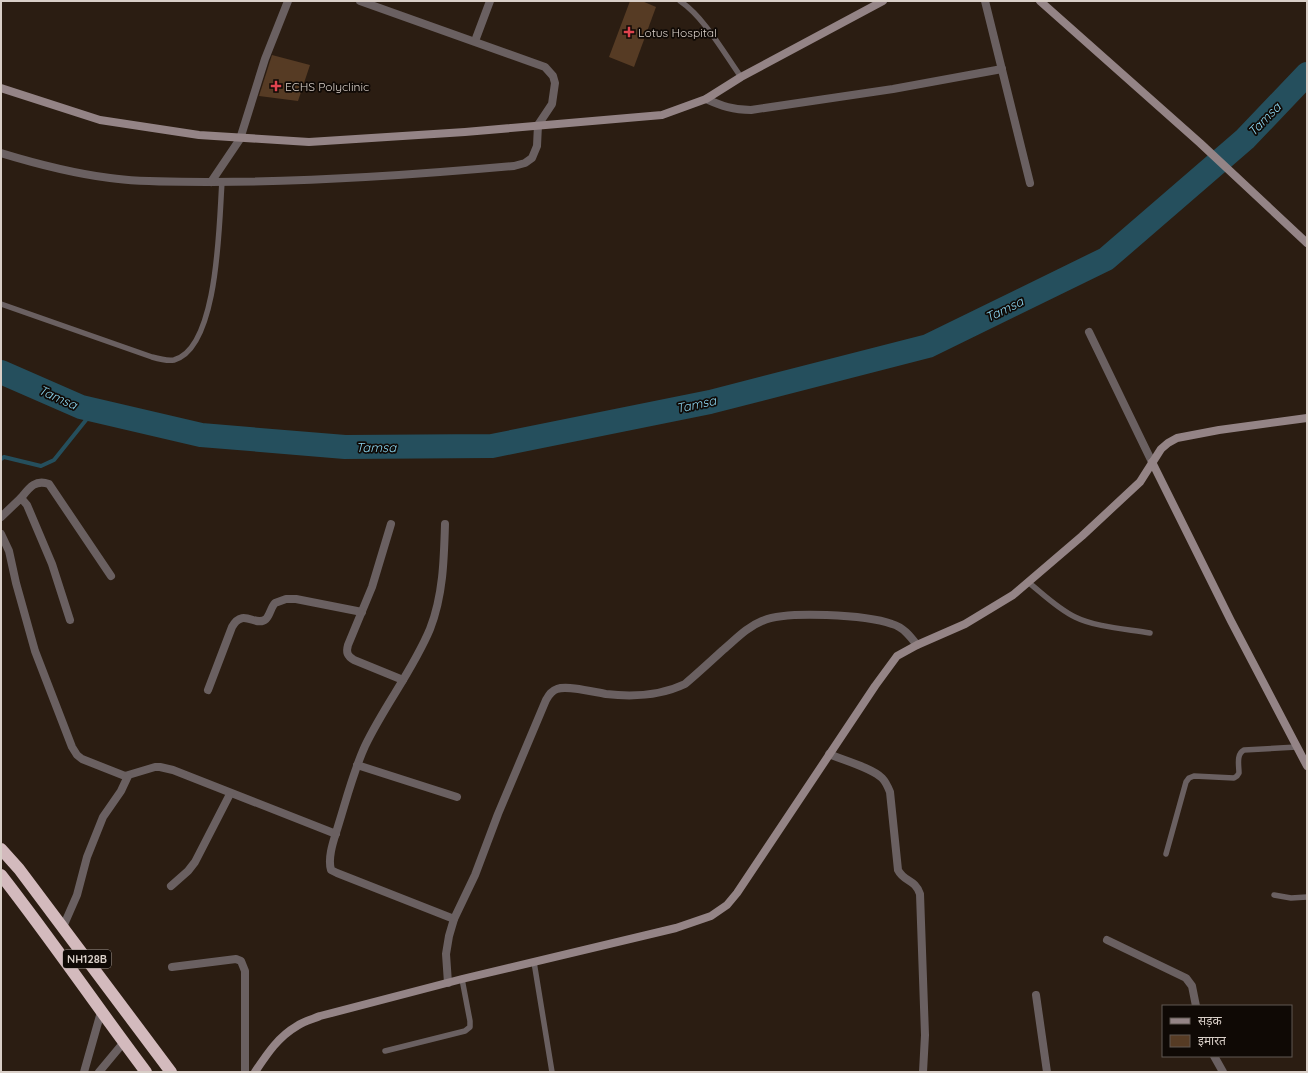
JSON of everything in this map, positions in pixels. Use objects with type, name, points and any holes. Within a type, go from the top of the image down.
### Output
[{"type":"highway","name":"NH128B","points":[[1,849],[19,869],[171,1072]]},
{"type":"highway","name":"NH128B","points":[[1,875],[30,912],[101,1012],[146,1072]]},
{"type":"street","points":[[212,182],[240,139],[265,59],[288,1]]},
{"type":"street","points":[[1,153],[64,171],[111,179],[162,183],[359,178],[514,166],[524,164],[532,158],[537,146],[538,125],[552,104],[555,83],[553,76],[545,67],[360,1]]},
{"type":"street","points":[[475,41],[490,1]]},
{"type":"street","points":[[1,88],[100,120],[199,135],[240,139],[309,142],[465,132],[662,115],[706,99],[741,77],[883,1]]},
{"type":"street","points":[[985,1],[1030,183]]},
{"type":"street","points":[[1040,1],[1200,143],[1287,226],[1307,243]]},
{"type":"street","points":[[706,99],[736,110],[771,108],[893,89],[1002,69]]},
{"type":"street","points":[[1089,332],[1231,621],[1307,766]]},
{"type":"street","points":[[255,1072],[270,1049],[282,1036],[298,1025],[320,1016],[462,979],[676,928],[711,916],[727,905],[737,893],[829,754],[897,656],[917,645],[965,624],[1013,595],[1082,536],[1140,482],[1161,449],[1177,438],[1219,430],[1307,418]]},
{"type":"street","points":[[1,517],[31,486],[43,482],[49,484],[111,576]]},
{"type":"street","points":[[21,498],[30,510],[52,564],[70,620]]},
{"type":"street","points":[[391,524],[372,587],[346,651],[354,660],[403,680]]},
{"type":"street","points":[[444,524],[444,561],[437,607],[430,630],[366,744],[357,765],[336,834],[329,863],[331,870],[454,919]]},
{"type":"street","points":[[1,534],[8,551],[35,651],[74,751],[82,759],[120,775],[128,776],[160,767],[173,770],[230,794],[336,834]]},
{"type":"street","points":[[208,690],[232,627],[239,619],[245,618],[258,622],[263,621],[275,602],[286,599],[296,599],[362,612]]},
{"type":"street","points":[[448,983],[446,954],[454,919],[478,868],[498,814],[546,700],[551,692],[557,689],[565,688],[607,694],[638,695],[655,694],[676,688],[685,684],[744,631],[763,620],[784,615],[848,616],[881,621],[899,627],[906,632],[917,645]]},
{"type":"street","points":[[829,754],[873,772],[881,777],[890,792],[898,870],[901,875],[918,887],[920,894],[925,1035],[923,1072]]},
{"type":"street","points":[[357,765],[457,797]]},
{"type":"street","points":[[63,927],[77,895],[86,857],[103,817],[125,784],[128,776]]},
{"type":"street","points":[[171,886],[188,871],[195,862],[230,794]]},
{"type":"street","points":[[1108,940],[1186,978],[1192,986],[1196,1005]]},
{"type":"street","points":[[172,967],[236,959],[241,961],[245,971],[245,1072]]},
{"type":"street","points":[[1036,995],[1047,1072]]},
{"type":"street","points":[[84,1072],[101,1012]]},
{"type":"street","points":[[99,1072],[124,1042]]},
{"type":"street","points":[[1215,1057],[1223,1072]]},
{"type":"lane","points":[[680,1],[690,9],[701,22],[741,77]]},
{"type":"lane","points":[[1,304],[152,358],[173,360],[180,357],[187,351],[200,333],[212,293],[216,266],[222,182]]},
{"type":"lane","points":[[1028,582],[1062,609],[1075,617],[1109,626],[1150,633]]},
{"type":"lane","points":[[1166,854],[1186,782],[1190,778],[1194,776],[1234,778],[1239,774],[1240,752],[1244,750],[1297,746]]},
{"type":"lane","points":[[1274,895],[1291,898],[1307,898]]},
{"type":"lane","points":[[534,962],[552,1072]]},
{"type":"lane","points":[[385,1051],[465,1031],[470,1027],[462,979]]},
{"type":"building","points":[[630,1],[642,1],[656,7],[634,67],[609,57]]},
{"type":"building","points":[[272,55],[310,65],[298,101],[259,96]]},
{"type":"waterway","name":"Tamsa","points":[[1,372],[81,407],[201,435],[345,447],[492,446],[710,402],[928,346],[1106,259],[1245,139],[1307,74]]},
{"type":"waterway","points":[[1,459],[4,457],[41,466],[54,460],[94,410]]},
{"type":"place","name":"Lotus Hospital","points":[[629,32]]},
{"type":"place","name":"ECHS Polyclinic","points":[[276,86]]}]
